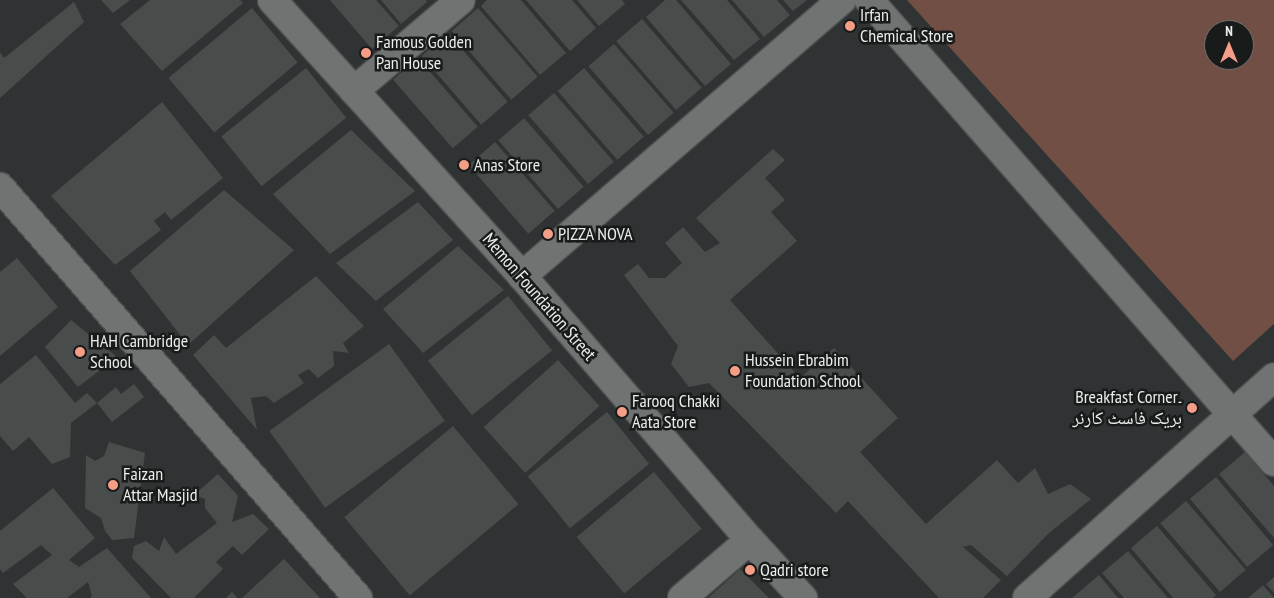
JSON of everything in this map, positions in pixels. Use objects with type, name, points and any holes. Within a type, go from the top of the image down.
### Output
[{"type":"street","name":"Memon Foundation Street","points":[[272,0],[522,276],[750,540],[803,598]]},
{"type":"street","points":[[354,91],[461,0]]},
{"type":"street","points":[[522,276],[842,0]]},
{"type":"street","points":[[869,0],[1274,462]]},
{"type":"street","points":[[0,186],[358,598]]},
{"type":"street","points":[[1028,598],[1274,377]]},
{"type":"street","points":[[682,598],[750,540]]},
{"type":"shaded area","points":[[907,0],[1274,0],[1274,324],[1233,361]]},
{"type":"building","points":[[101,0],[130,0],[113,13]]},
{"type":"building","points":[[150,0],[240,0],[243,3],[162,71],[120,24]]},
{"type":"building","points":[[330,0],[376,0],[399,26],[372,49]]},
{"type":"building","points":[[381,0],[426,0],[427,2],[401,24]]},
{"type":"building","points":[[487,0],[521,0],[566,53],[540,75],[481,6]]},
{"type":"building","points":[[526,0],[572,0],[596,28],[570,51]]},
{"type":"building","points":[[577,0],[622,0],[625,4],[599,26]]},
{"type":"building","points":[[665,0],[676,0],[731,64],[705,86],[646,17]]},
{"type":"building","points":[[681,0],[727,0],[760,39],[734,60]]},
{"type":"building","points":[[732,0],[777,0],[790,15],[764,37]]},
{"type":"building","points":[[783,0],[807,0],[793,11]]},
{"type":"building","points":[[74,2],[84,22],[0,98],[0,52],[4,58]]},
{"type":"building","points":[[252,8],[298,62],[214,132],[169,78]]},
{"type":"building","points":[[478,8],[538,77],[511,100],[452,31]]},
{"type":"building","points":[[642,19],[702,88],[676,110],[616,41]]},
{"type":"building","points":[[448,33],[508,102],[481,125],[422,56]]},
{"type":"building","points":[[614,44],[674,113],[648,135],[588,66]]},
{"type":"building","points":[[418,58],[478,127],[453,148],[393,80]]},
{"type":"building","points":[[306,68],[346,118],[262,186],[221,137]]},
{"type":"building","points":[[584,68],[644,137],[617,160],[558,91]]},
{"type":"building","points":[[554,93],[614,162],[588,184],[528,115]]},
{"type":"building","points":[[162,102],[223,178],[171,220],[165,212],[154,221],[161,230],[115,265],[51,196]]},
{"type":"building","points":[[524,118],[584,187],[558,209],[498,140]]},
{"type":"building","points":[[351,130],[415,191],[330,254],[273,194]]},
{"type":"building","points":[[495,142],[555,211],[528,234],[469,165]]},
{"type":"building","name":"Hussein Ebrabim Foundation School","points":[[773,149],[785,160],[765,178],[785,200],[771,212],[797,241],[730,300],[800,378],[834,348],[898,418],[860,452],[926,524],[997,460],[1018,483],[1035,468],[1048,494],[1070,484],[1091,499],[1048,534],[1007,576],[971,545],[963,547],[1001,580],[983,598],[939,598],[848,501],[836,513],[709,383],[689,387],[671,364],[678,346],[624,275],[638,264],[649,278],[665,278],[682,263],[665,243],[683,227],[705,252],[720,243],[696,218]]},
{"type":"building","points":[[224,190],[294,250],[188,345],[130,271]]},
{"type":"building","points":[[418,202],[453,240],[376,301],[336,263]]},
{"type":"building","points":[[458,246],[504,290],[423,353],[383,309]]},
{"type":"building","points":[[17,258],[58,307],[0,356],[0,272]]},
{"type":"building","points":[[316,276],[364,326],[343,343],[349,353],[333,351],[334,366],[318,378],[309,369],[298,375],[304,383],[274,403],[266,396],[251,398],[257,430],[193,355],[214,335],[226,348]]},
{"type":"building","points":[[508,296],[552,350],[472,415],[428,361]]},
{"type":"building","name":"HAH Cambridge School","points":[[71,320],[117,357],[78,387],[45,347]]},
{"type":"building","points":[[389,344],[445,421],[325,508],[269,431]]},
{"type":"building","points":[[36,355],[75,403],[87,393],[97,403],[71,423],[70,457],[52,464],[29,437],[13,451],[0,436],[0,384]]},
{"type":"building","points":[[558,360],[599,406],[525,473],[484,427]]},
{"type":"building","points":[[134,384],[144,397],[112,422],[97,403],[116,387],[121,394]]},
{"type":"building","points":[[607,412],[649,464],[570,528],[528,476]]},
{"type":"building","points":[[453,426],[519,504],[410,595],[344,517]]},
{"type":"building","name":"Faizan Attar Masjid","points":[[109,442],[145,453],[134,538],[112,540],[105,531],[101,518],[85,508],[86,455],[95,461],[104,456]]},
{"type":"building","points":[[1245,452],[1274,486],[1274,538],[1219,474]]},
{"type":"building","points":[[654,472],[702,529],[624,594],[577,537]]},
{"type":"building","points":[[218,474],[238,496],[232,522],[253,514],[269,529],[242,555],[233,546],[216,562],[223,569],[194,598],[171,598],[132,558],[134,546],[146,541],[159,551],[164,537],[176,554],[217,523],[205,508],[205,499],[194,495]]},
{"type":"building","points":[[1216,477],[1273,545],[1247,567],[1190,499]]},
{"type":"building","points":[[53,488],[95,538],[69,560],[79,567],[107,548],[151,598],[90,598],[92,596],[88,582],[67,598],[27,598],[13,584],[52,555],[41,545],[3,573],[0,569],[0,531]]},
{"type":"building","points":[[1186,501],[1246,570],[1220,592],[1160,523]]},
{"type":"building","points":[[1157,526],[1216,595],[1213,598],[1173,598],[1131,548]]},
{"type":"building","points":[[1128,551],[1168,598],[1124,598],[1102,573]]},
{"type":"building","points":[[284,559],[320,598],[242,598]]},
{"type":"building","points":[[740,569],[769,598],[708,598]]},
{"type":"building","points":[[1099,575],[1118,598],[1072,598]]},
{"type":"building","points":[[1274,577],[1274,593],[1266,584]]},
{"type":"building","points":[[1263,585],[1274,598],[1248,598]]},
{"type":"building","points":[[232,592],[237,598],[226,598]]},
{"type":"place","name":"Irfan Chemical Store","points":[[850,26]]},
{"type":"place","name":"Famous Golden Pan House","points":[[366,53]]},
{"type":"place","name":"Anas Store","points":[[464,165]]},
{"type":"place","name":"PIZZA NOVA","points":[[548,234]]},
{"type":"place","name":"HAH Cambridge School","points":[[80,352]]},
{"type":"place","name":"Hussein Ebrabim Foundation School","points":[[735,371]]},
{"type":"place","name":"Breakfast Corner۔ بریک فاسٹ کارنر","points":[[1192,408]]},
{"type":"place","name":"Farooq Chakki Aata Store","points":[[622,412]]},
{"type":"place","name":"Faizan Attar Masjid","points":[[113,485]]},
{"type":"place","name":"Qadri store","points":[[750,570]]}]
